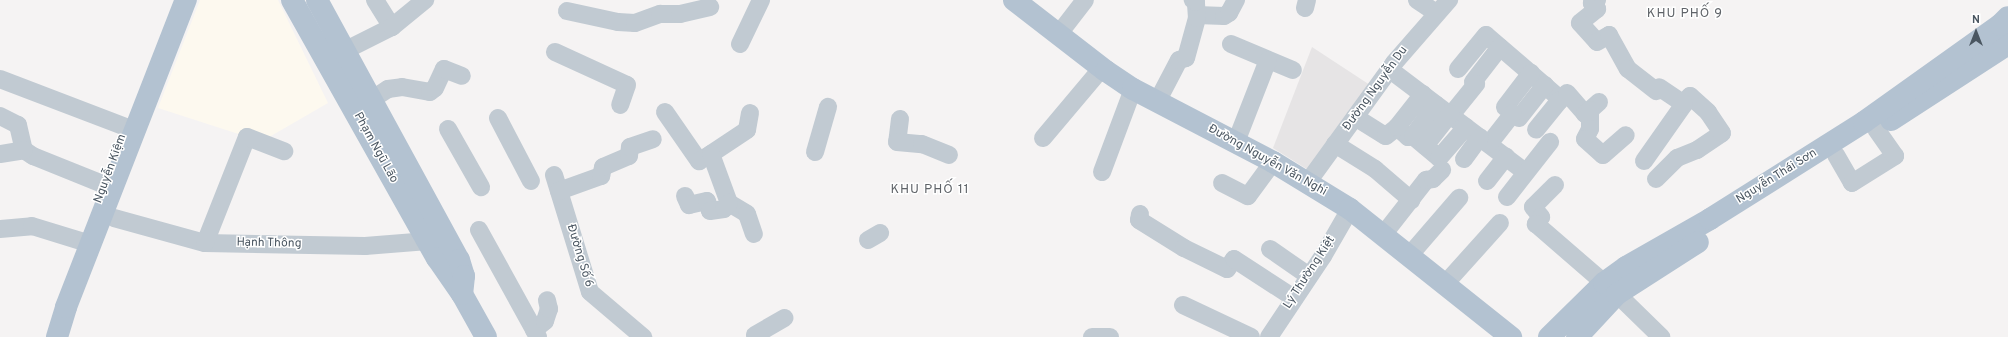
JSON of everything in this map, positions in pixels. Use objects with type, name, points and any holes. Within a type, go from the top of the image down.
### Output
[{"type":"main road","name":"Nguyễn Kiệm","points":[[52,337],[169,0]]},
{"type":"main road","points":[[57,337],[68,302],[186,0]]},
{"type":"main road","name":"Nguyễn Kiệm","points":[[68,302],[83,289],[114,218],[197,0]]},
{"type":"main road","name":"Phạm Ngũ Lão","points":[[292,0],[435,244],[486,337]]},
{"type":"main road","points":[[305,0],[435,244]]},
{"type":"main road","name":"Phạm Ngũ Lão","points":[[316,0],[459,260],[464,276],[462,294]]},
{"type":"main road","name":"Đường Nguyễn Văn Nghi","points":[[1014,0],[1102,68],[1133,89],[1273,162],[1350,209],[1511,337]]},
{"type":"main road","name":"Nguyễn Thái Sơn","points":[[1799,171],[1864,122],[2000,25],[2008,17]]},
{"type":"main road","name":"Nguyễn Thái Sơn","points":[[1577,337],[1626,267],[1710,219],[1799,171],[1836,155],[2008,44]]},
{"type":"main road","name":"Nguyễn Thái Sơn","points":[[1549,337],[1610,288]]},
{"type":"street","points":[[375,0],[392,27]]},
{"type":"street","points":[[344,51],[392,27],[403,9],[425,0]]},
{"type":"street","points":[[740,44],[761,0]]},
{"type":"street","points":[[1058,35],[1085,0]]},
{"type":"street","points":[[1157,102],[1179,60],[1186,58],[1195,7],[1224,16],[1229,13],[1236,0]]},
{"type":"street","points":[[1417,0],[1436,13]]},
{"type":"street","name":"Đường Nguyễn Du","points":[[1308,182],[1390,69],[1436,13],[1449,0]]},
{"type":"street","points":[[1597,0],[1592,4],[1597,9],[1580,23],[1597,42],[1609,35],[1628,69],[1657,89],[1684,104]]},
{"type":"street","points":[[567,11],[618,22],[635,23],[660,14],[680,14],[710,7]]},
{"type":"street","points":[[1458,69],[1486,35],[1544,85],[1564,97],[1585,114],[1595,106],[1590,129],[1585,139],[1603,155],[1626,134]]},
{"type":"street","points":[[1231,44],[1293,70]]},
{"type":"street","points":[[1355,117],[1386,136],[1397,127],[1440,107],[1475,83],[1500,47]]},
{"type":"street","points":[[555,52],[627,85],[620,105]]},
{"type":"street","points":[[1236,142],[1268,60]]},
{"type":"street","points":[[1043,138],[1102,68]]},
{"type":"street","points":[[370,100],[388,89],[402,87],[430,92],[435,88],[444,69],[462,76]]},
{"type":"street","points":[[1390,69],[1525,172]]},
{"type":"street","points":[[1512,112],[1531,73]]},
{"type":"street","points":[[0,79],[126,126]]},
{"type":"street","points":[[1383,235],[1426,180],[1433,179],[1440,164],[1512,112],[1544,85]]},
{"type":"street","points":[[1102,172],[1133,89]]},
{"type":"street","points":[[1644,161],[1690,96],[1708,112],[1722,133],[1697,150],[1677,158],[1656,179]]},
{"type":"street","points":[[1536,130],[1564,97]]},
{"type":"street","points":[[815,152],[828,107]]},
{"type":"street","points":[[1417,143],[1440,107]]},
{"type":"street","points":[[665,112],[699,161],[747,130],[750,113]]},
{"type":"street","points":[[0,116],[18,125],[24,150],[33,156],[105,185]]},
{"type":"street","points":[[498,118],[531,181]]},
{"type":"street","points":[[900,119],[897,142],[922,144],[949,155]]},
{"type":"street","points":[[1397,127],[1440,164]]},
{"type":"street","points":[[448,129],[481,186]]},
{"type":"street","points":[[1836,155],[1852,183],[1895,156],[1876,129]]},
{"type":"street","points":[[1464,159],[1479,136]]},
{"type":"street","points":[[205,243],[247,137],[284,151]]},
{"type":"street","name":"Đường Số 6","points":[[643,337],[590,292],[556,183],[601,176],[604,168],[629,156],[630,147],[653,139]]},
{"type":"street","points":[[1507,197],[1525,172],[1550,142]]},
{"type":"street","points":[[1335,144],[1375,169],[1410,200]]},
{"type":"street","points":[[0,154],[24,150]]},
{"type":"street","points":[[711,154],[728,203],[747,214],[754,234]]},
{"type":"street","points":[[1487,181],[1506,157]]},
{"type":"street","points":[[1222,183],[1248,196],[1273,162]]},
{"type":"street","points":[[1555,185],[1533,207],[1541,217],[1536,224],[1610,288],[1661,337]]},
{"type":"street","points":[[685,196],[689,204],[708,201],[710,211],[724,209],[728,203]]},
{"type":"street","points":[[1409,256],[1458,198]]},
{"type":"street","name":"Lý Thường Kiệt","points":[[1269,337],[1350,209]]},
{"type":"street","points":[[1140,214],[1139,220],[1184,248],[1227,269],[1234,259],[1294,298]]},
{"type":"street","name":"Hạnh Thông","points":[[114,218],[205,243],[365,246],[435,244]]},
{"type":"street","points":[[1445,284],[1500,223]]},
{"type":"street","points":[[0,229],[32,226],[84,242]]},
{"type":"street","points":[[479,230],[536,334],[545,321],[549,309],[547,300]]},
{"type":"street","points":[[1270,249],[1309,276]]},
{"type":"street","points":[[1183,305],[1251,337]]},
{"type":"street","points":[[756,335],[785,318]]},
{"type":"street","points":[[1092,337],[1110,337]]},
{"type":"shaded area","points":[[200,0],[278,0],[328,103],[264,140],[254,139],[158,108]]},
{"type":"shaded area","points":[[1312,47],[1370,85],[1310,171],[1273,148]]},
{"type":"district","name":"KHU PHỐ 9","points":[[1685,14]]},
{"type":"district","name":"KHU PHỐ 11","points":[[930,190]]}]
